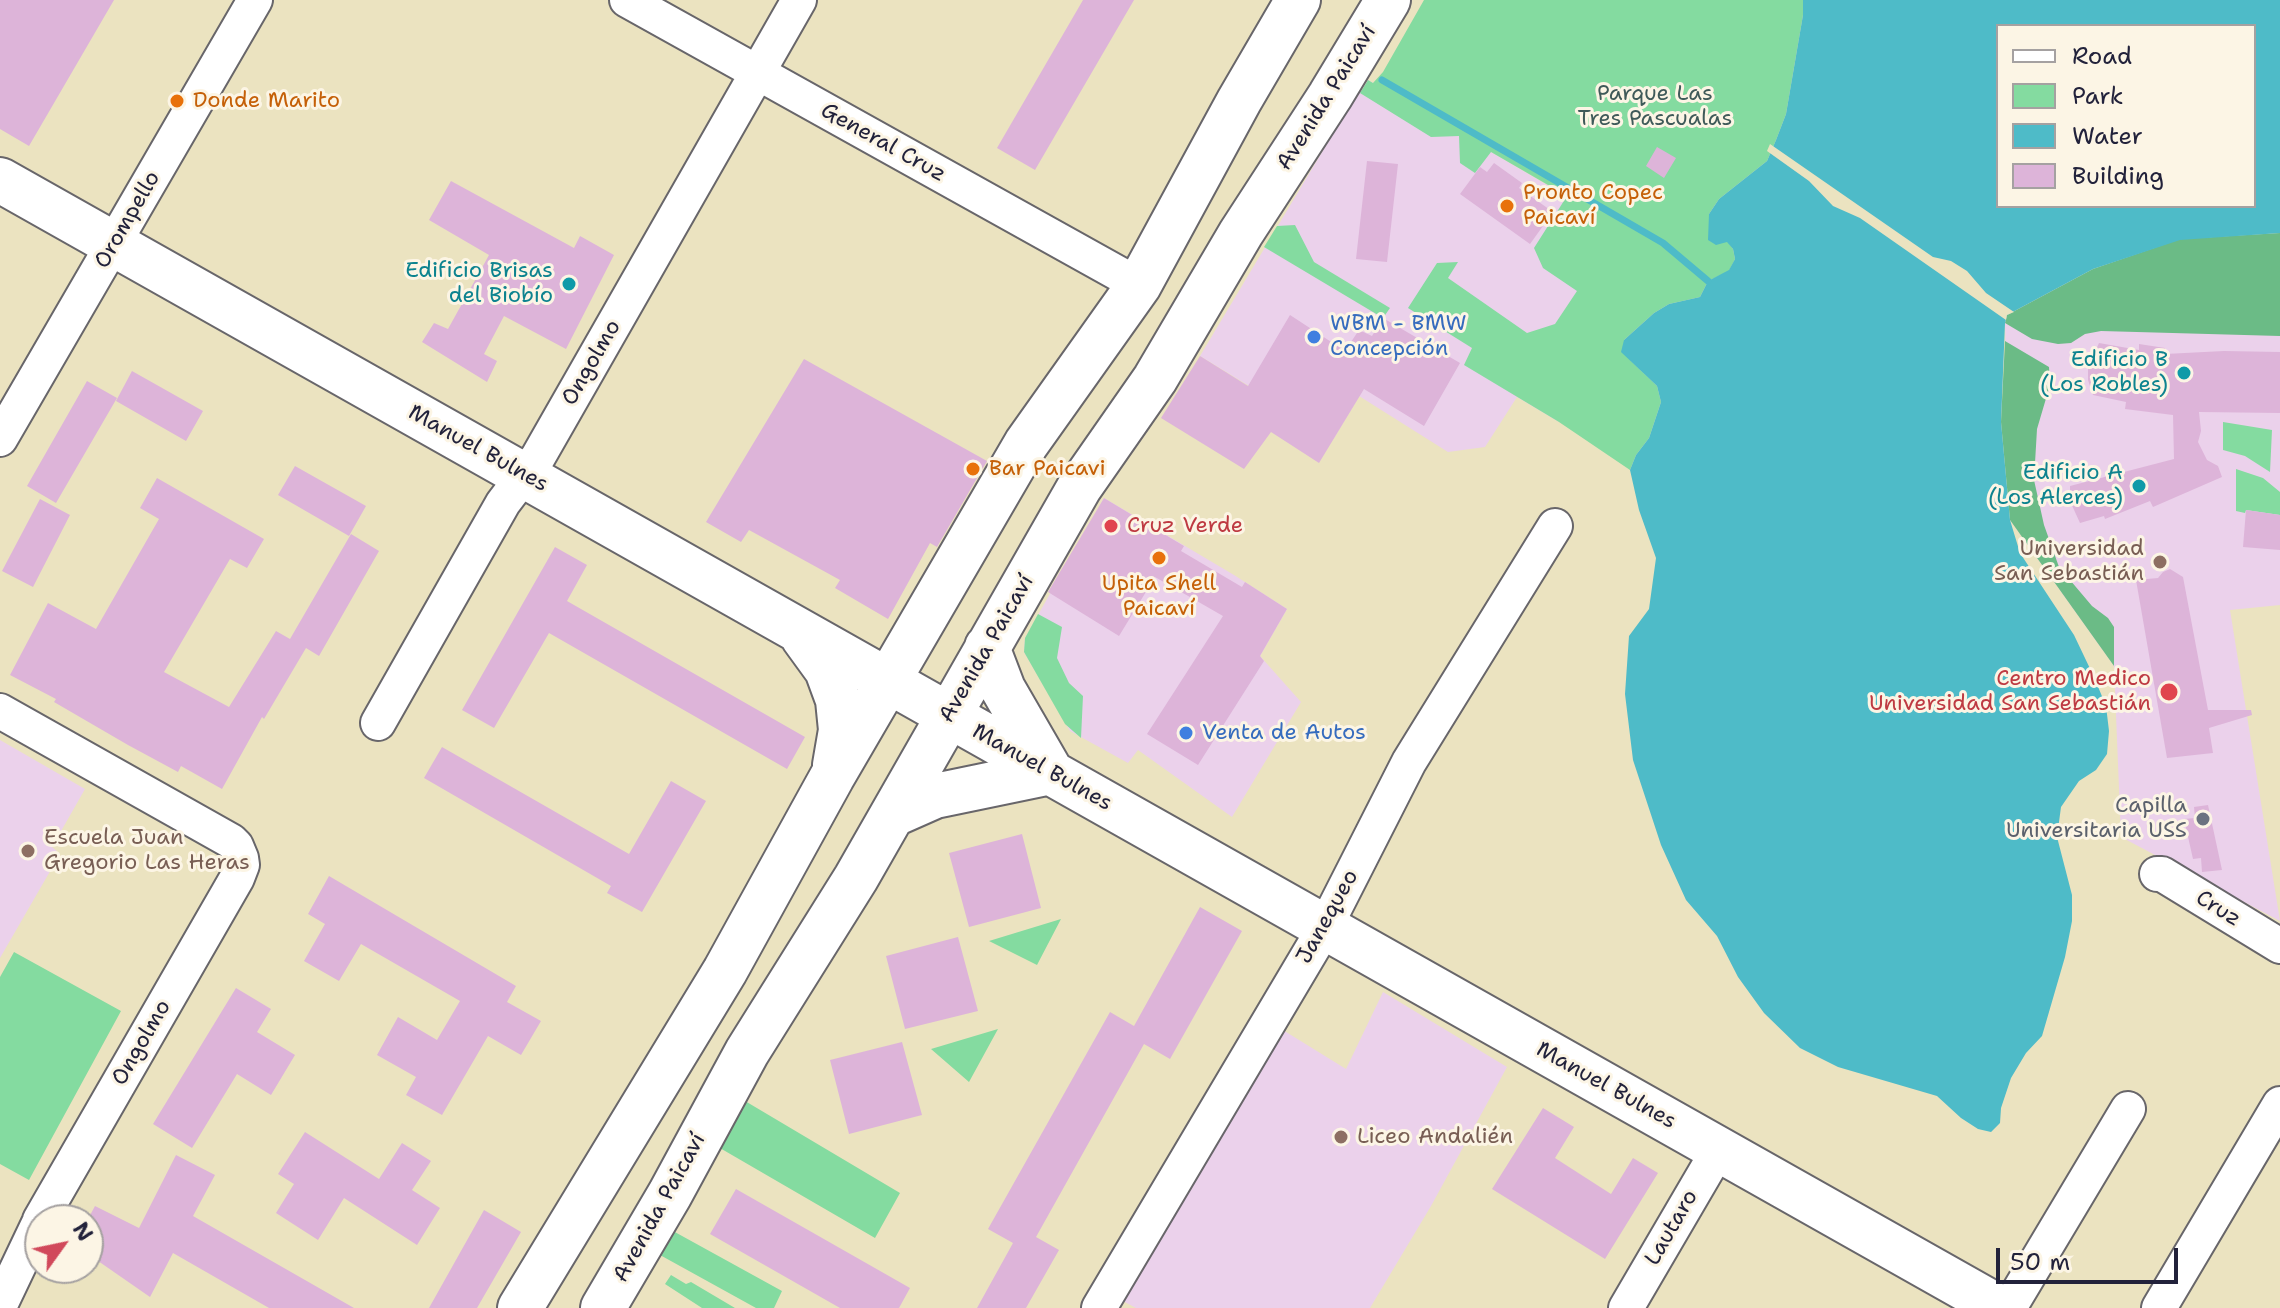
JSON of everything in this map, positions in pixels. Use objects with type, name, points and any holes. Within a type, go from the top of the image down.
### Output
[{"type":"main road","points":[[520,1308],[707,1003],[832,777],[1026,444],[1139,285],[1298,0]]},
{"type":"main road","name":"Avenida Paicaví","points":[[603,1308],[670,1194],[747,1052],[856,878],[1079,488],[1155,379],[1241,233],[1388,0]]},
{"type":"main road","name":"Manuel Bulnes","points":[[0,180],[2000,1308]]},
{"type":"main road","points":[[793,626],[819,656],[838,700],[841,730],[832,777]]},
{"type":"main road","points":[[892,815],[935,796],[1051,772],[1003,689],[987,647]]},
{"type":"street","name":"Orompello","points":[[0,439],[255,0]]},
{"type":"street","name":"General Cruz","points":[[627,0],[1139,285]]},
{"type":"street","name":"Ongolmo","points":[[378,723],[503,503],[553,430],[799,0]]},
{"type":"street","name":"Janequeo","points":[[1099,1308],[1324,929],[1409,762],[1555,526]]},
{"type":"street","name":"Ongolmo","points":[[0,711],[231,841],[240,852],[242,865],[42,1204]]},
{"type":"street","name":"Cruz","points":[[2157,874],[2162,874],[2280,946]]},
{"type":"street","points":[[2159,1308],[2280,1104]]},
{"type":"street","points":[[2009,1308],[2128,1109]]},
{"type":"street","name":"Lautaro","points":[[1626,1308],[1719,1149]]},
{"type":"street","name":"Ongolmo","points":[[0,1305],[24,1238]]},
{"type":"shaded area","points":[[1368,80],[1662,252],[1559,422],[1517,397],[1485,447],[1448,452],[1359,396],[1334,438],[1200,356]]},
{"type":"shaded area","name":"Universidad San Sebastián","points":[[2280,233],[2280,605],[2230,610],[2280,921],[2121,837],[2114,666],[2010,520],[2005,323],[2007,315]]},
{"type":"shaded area","points":[[1104,498],[1287,609],[1260,656],[1301,702],[1232,817],[1138,750],[1128,763],[1070,731],[1024,652],[1025,638]]},
{"type":"shaded area","name":"Escuela Juan Gregorio Las Heras","points":[[0,740],[85,789],[52,847],[60,854],[0,958]]},
{"type":"shaded area","name":"Liceo Andalién","points":[[1383,992],[1507,1067],[1431,1206],[1370,1308],[1136,1308],[1121,1300],[1278,1027],[1346,1069]]},
{"type":"green space","name":"Parque Las Tres Pascualas","points":[[1424,0],[1803,0],[1786,114],[1767,161],[1719,199],[1709,214],[1733,249],[1735,259],[1729,271],[1708,281],[1700,297],[1669,304],[1654,313],[1624,340],[1631,361],[1657,386],[1661,402],[1649,438],[1636,455],[1630,470],[1559,422],[1464,365],[1472,348],[1408,308],[1437,263],[1458,262],[1448,278],[1527,333],[1555,324],[1577,291],[1543,268],[1534,248],[1567,196],[1491,152],[1475,173],[1460,163],[1459,136],[1431,137],[1360,93],[1368,80],[1373,83],[1383,72]]},
{"type":"green space","points":[[1295,225],[1314,262],[1390,308],[1383,318],[1264,247],[1277,226]]},
{"type":"green space","points":[[2280,233],[2280,336],[2101,331],[2085,334],[2071,343],[2058,344],[2032,339],[2005,323],[2007,315],[2093,269],[2180,239]]},
{"type":"green space","points":[[2005,341],[2049,367],[2050,385],[2037,429],[2034,480],[2044,525],[2059,567],[2114,627],[2114,666],[2010,520],[2001,422]]},
{"type":"green space","points":[[2223,422],[2272,430],[2270,472],[2245,456],[2223,450]]},
{"type":"green space","points":[[2236,469],[2263,478],[2280,492],[2280,515],[2236,511]]},
{"type":"green space","points":[[1038,614],[1062,627],[1057,658],[1069,683],[1083,696],[1081,738],[1065,724],[1024,652],[1025,638]]},
{"type":"green space","points":[[1061,919],[1037,965],[989,941]]},
{"type":"green space","points":[[14,952],[121,1011],[29,1180],[0,1164],[0,977]]},
{"type":"green space","points":[[998,1029],[969,1082],[931,1049]]},
{"type":"green space","points":[[740,1098],[900,1193],[875,1238],[713,1144]]},
{"type":"green space","points":[[673,1231],[782,1291],[774,1308],[756,1308],[660,1255]]},
{"type":"green space","points":[[671,1275],[686,1284],[691,1282],[735,1308],[702,1308],[665,1284]]},
{"type":"water","points":[[1803,0],[2280,0],[2280,233],[2180,240],[2093,269],[2007,315],[2001,422],[2010,520],[2020,553],[2074,635],[2094,677],[2106,706],[2109,731],[2107,754],[2096,770],[2079,781],[2061,807],[2057,837],[2072,895],[2072,921],[2065,957],[2042,1036],[2026,1053],[2011,1078],[2001,1108],[2000,1123],[1991,1132],[1978,1129],[1961,1118],[1937,1096],[1838,1067],[1800,1048],[1764,1013],[1738,977],[1717,936],[1686,900],[1661,845],[1633,760],[1625,694],[1629,636],[1649,609],[1656,558],[1639,510],[1630,470],[1636,455],[1649,438],[1661,402],[1657,386],[1621,352],[1624,340],[1654,313],[1669,304],[1700,297],[1708,281],[1729,270],[1735,259],[1733,249],[1727,242],[1716,245],[1708,240],[1709,214],[1719,199],[1767,161],[1786,114]]},
{"type":"pier","points":[[1770,144],[1933,257],[1951,261],[1967,271],[1986,293],[2014,312],[2007,315],[2006,320],[1860,218],[1833,206],[1809,181],[1767,151]]},
{"type":"building","points":[[0,0],[114,0],[29,146],[0,129]]},
{"type":"building","points":[[1083,0],[1134,0],[1035,170],[997,148]]},
{"type":"building","points":[[1657,147],[1676,158],[1664,178],[1646,166]]},
{"type":"building","points":[[1367,161],[1398,164],[1387,262],[1356,259]]},
{"type":"building","points":[[1494,163],[1522,183],[1519,188],[1553,212],[1530,244],[1460,194],[1480,167],[1487,172]]},
{"type":"building","name":"Edificio Brisas del Biobío","points":[[451,181],[574,248],[580,236],[614,255],[566,349],[504,316],[484,354],[497,361],[487,382],[422,342],[434,323],[448,329],[489,255],[429,220]]},
{"type":"building","points":[[1290,315],[1345,351],[1359,330],[1372,336],[1383,318],[1460,363],[1424,426],[1364,389],[1319,463],[1271,432],[1244,469],[1161,418],[1200,356],[1248,386]]},
{"type":"building","name":"Edificio B (Los Robles)","points":[[2099,343],[2139,350],[2139,344],[2165,348],[2165,354],[2280,352],[2280,413],[2199,412],[2201,431],[2198,442],[2207,460],[2218,466],[2222,477],[2153,507],[2150,501],[2105,519],[2104,516],[2080,523],[2070,501],[2070,486],[2174,459],[2173,415],[2125,409],[2126,402],[2093,395],[2088,367]]},
{"type":"building","points":[[804,359],[987,461],[937,547],[930,543],[888,619],[835,588],[840,580],[749,530],[741,542],[706,522]]},
{"type":"building","points":[[132,371],[203,411],[186,441],[116,401]]},
{"type":"building","points":[[87,381],[117,398],[56,503],[27,486]]},
{"type":"building","points":[[295,466],[366,506],[349,536],[278,495]]},
{"type":"building","points":[[157,478],[264,539],[247,568],[230,559],[164,672],[229,707],[276,631],[290,639],[351,534],[379,551],[319,656],[306,648],[264,719],[262,717],[222,789],[181,766],[178,772],[10,675],[48,603],[96,629],[159,519],[140,508]]},
{"type":"building","points":[[1104,498],[1184,546],[1181,551],[1242,587],[1245,582],[1287,609],[1260,656],[1264,661],[1198,765],[1147,734],[1223,616],[1155,577],[1119,636],[1048,592]]},
{"type":"building","points":[[40,499],[70,515],[33,587],[2,571]]},
{"type":"building","points":[[2246,510],[2280,515],[2280,550],[2243,547]]},
{"type":"building","points":[[555,547],[587,565],[567,601],[805,737],[787,769],[549,633],[494,728],[462,710]]},
{"type":"building","points":[[2170,569],[2183,577],[2208,710],[2251,710],[2252,715],[2209,728],[2213,753],[2167,758],[2136,580],[2158,578]]},
{"type":"building","points":[[442,747],[629,854],[671,781],[706,801],[642,912],[607,893],[611,886],[424,778]]},
{"type":"building","points":[[2208,805],[2222,870],[2202,872],[2201,858],[2193,859],[2184,819],[2195,818],[2194,807]]},
{"type":"building","points":[[1022,834],[1041,908],[969,927],[949,853]]},
{"type":"building","points":[[329,876],[516,986],[507,1002],[541,1021],[521,1055],[488,1036],[442,1115],[406,1095],[416,1077],[377,1055],[398,1017],[437,1040],[460,1001],[361,944],[339,981],[304,961],[325,924],[308,914]]},
{"type":"building","points":[[1200,907],[1242,931],[1170,1059],[1144,1044],[1036,1237],[1059,1250],[1026,1308],[977,1308],[1013,1243],[988,1229],[1110,1012],[1134,1026]]},
{"type":"building","points":[[958,937],[978,1011],[905,1029],[886,956]]},
{"type":"building","points":[[236,988],[271,1009],[257,1032],[295,1055],[271,1095],[237,1074],[192,1148],[153,1124]]},
{"type":"building","points":[[902,1042],[922,1115],[849,1134],[830,1060]]},
{"type":"building","points":[[1543,1108],[1574,1127],[1555,1158],[1611,1194],[1633,1158],[1658,1173],[1605,1259],[1492,1189]]},
{"type":"building","points":[[305,1132],[379,1179],[402,1143],[431,1161],[412,1190],[440,1208],[417,1245],[344,1198],[318,1240],[276,1213],[294,1184],[278,1174]]},
{"type":"building","points":[[176,1155],[215,1175],[193,1216],[354,1308],[269,1308],[173,1253],[150,1297],[104,1265],[104,1210],[139,1228]]},
{"type":"building","points":[[736,1189],[910,1288],[899,1308],[840,1308],[710,1234]]},
{"type":"building","points":[[484,1210],[521,1232],[477,1308],[429,1308]]},
{"type":"waterway","points":[[1382,80],[1663,243],[1708,281]]},
{"type":"place","name":"Donde Marito","points":[[177,101]]},
{"type":"place","name":"Pronto Copec Paicaví","points":[[1507,206]]},
{"type":"place","name":"Edificio Brisas del Biobío","points":[[569,284]]},
{"type":"place","name":"WBM - BMW Concepción","points":[[1314,337]]},
{"type":"place","name":"Edificio B (Los Robles)","points":[[2184,373]]},
{"type":"place","name":"Bar Paicavi","points":[[973,469]]},
{"type":"place","name":"Edificio A (Los Alerces)","points":[[2139,486]]},
{"type":"place","name":"Cruz Verde","points":[[1111,526]]},
{"type":"place","name":"Upita Shell Paicaví","points":[[1159,558]]},
{"type":"place","name":"Universidad San Sebastián","points":[[2160,562]]},
{"type":"place","name":"Centro Medico Universidad San Sebastián","points":[[2169,692]]},
{"type":"place","name":"Venta de Autos","points":[[1186,733]]},
{"type":"place","name":"Capilla Universitaria USS","points":[[2203,819]]},
{"type":"place","name":"Escuela Juan Gregorio Las Heras","points":[[28,851]]},
{"type":"place","name":"Liceo Andalién","points":[[1341,1137]]}]
